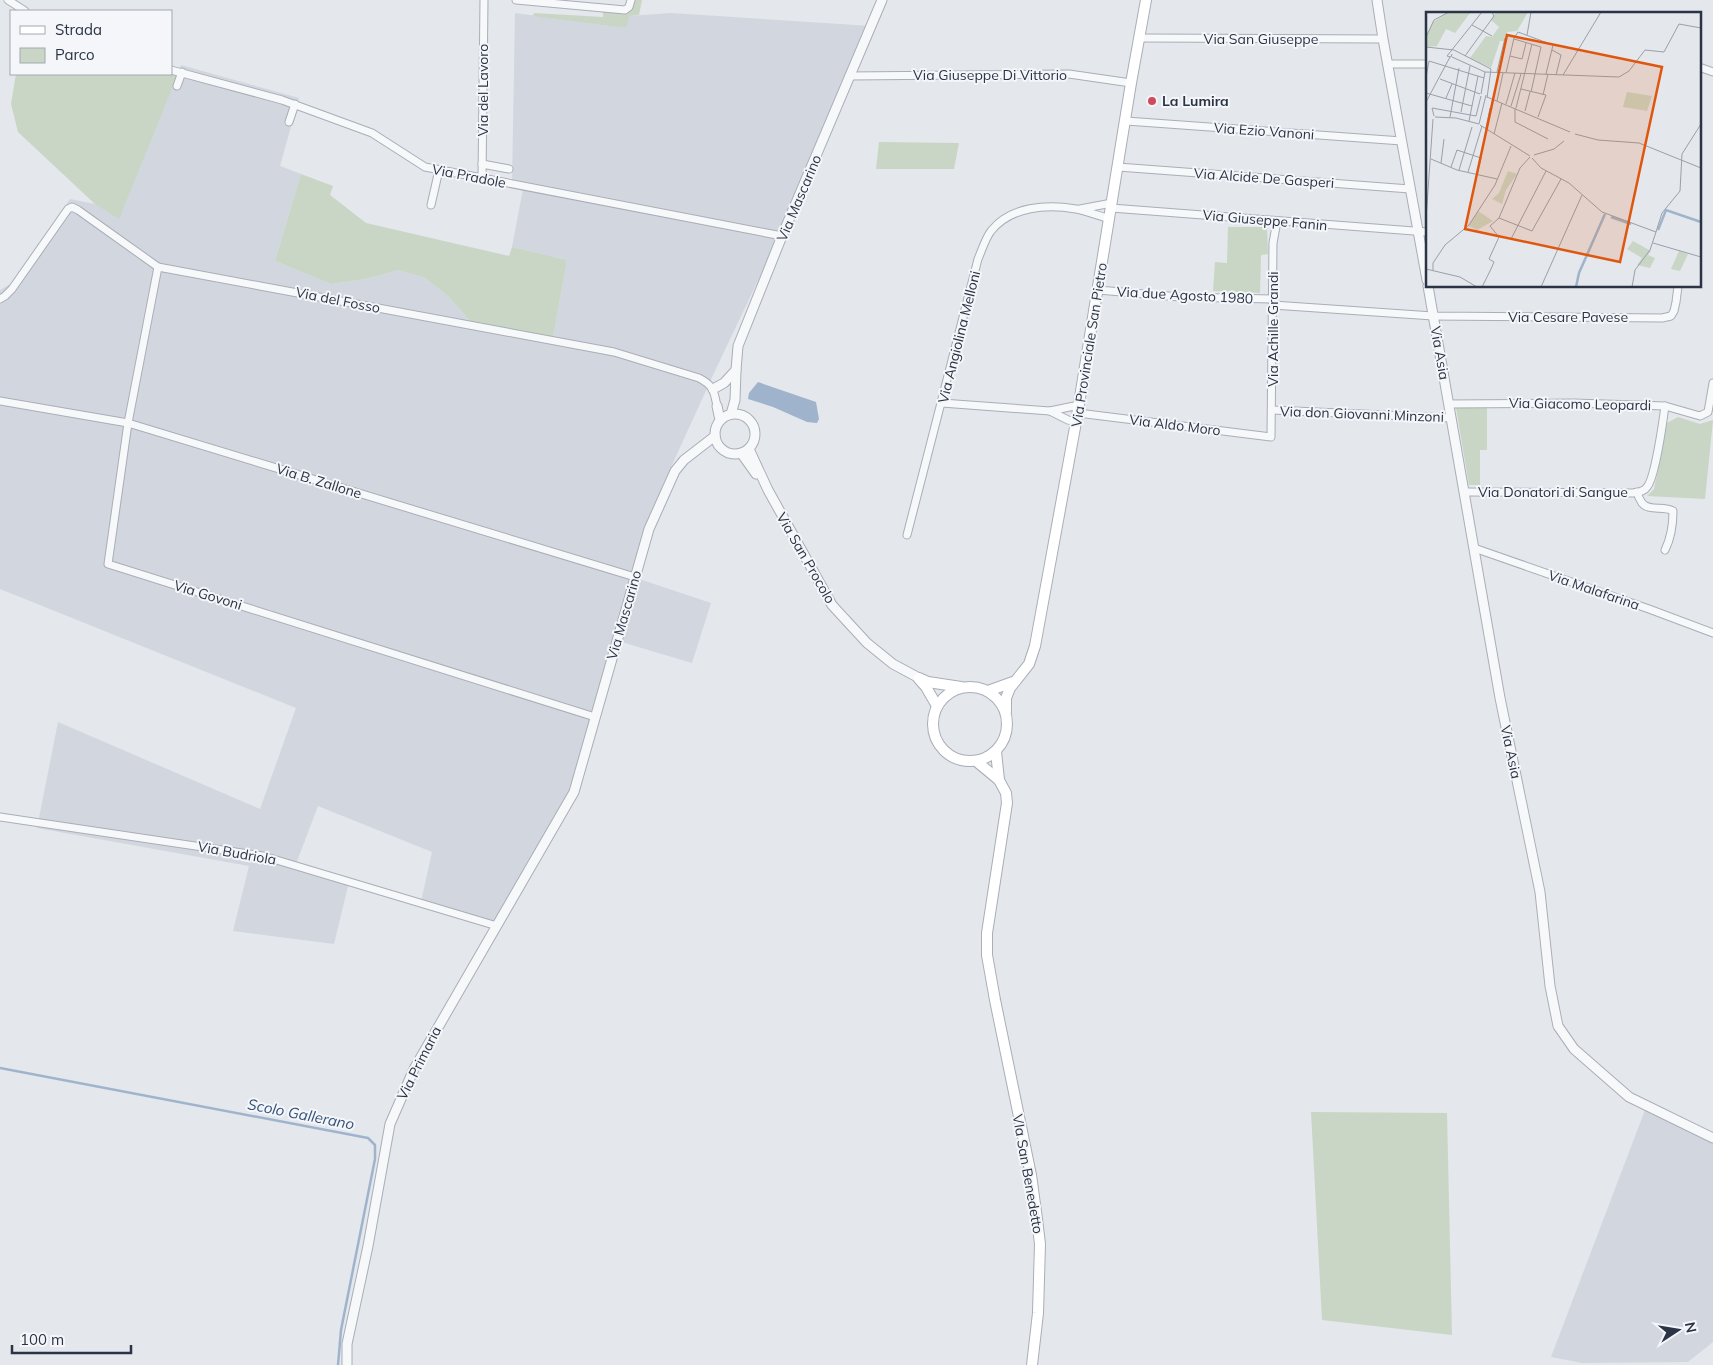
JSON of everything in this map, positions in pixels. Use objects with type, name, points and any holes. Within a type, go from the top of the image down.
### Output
[{"type":"main road","name":"Via Provinciale San Pietro","points":[[1013,682],[1029,664],[1035,646],[1078,414],[1146,0]]},
{"type":"main road","points":[[919,678],[928,682],[979,688],[988,691],[997,698],[1006,711]]},
{"type":"main road","points":[[919,678],[937,706]]},
{"type":"main road","points":[[988,691],[1013,682]]},
{"type":"main road","points":[[962,687],[950,692],[937,706],[933,720],[933,729],[939,744],[945,752],[954,758],[976,761],[996,752],[1005,738],[1008,729],[1006,698],[1013,682]]},
{"type":"main road","points":[[996,752],[1000,780]]},
{"type":"main road","points":[[976,761],[1000,780]]},
{"type":"main road","name":"VIa San Benedetto","points":[[1000,780],[1006,793],[1007,803],[987,933],[987,947],[998,1015],[1031,1175],[1040,1244],[1038,1313],[1032,1365]]},
{"type":"street","points":[[8,0],[23,10]]},
{"type":"street","name":"Via del Lavoro","points":[[482,179],[484,0]]},
{"type":"street","points":[[516,0],[622,10],[628,9],[631,0]]},
{"type":"street","name":"Via Mascarino","points":[[735,400],[738,346],[782,236],[882,0]]},
{"type":"street","points":[[1378,0],[1383,39],[1410,188],[1422,232],[1426,270]]},
{"type":"street","name":"Via San Giuseppe","points":[[1140,38],[1383,39]]},
{"type":"street","points":[[1388,64],[1426,64]]},
{"type":"street","points":[[1700,67],[1713,72]]},
{"type":"street","name":"Via Pradole","points":[[172,70],[294,104],[372,133],[425,168],[782,236]]},
{"type":"street","points":[[177,86],[182,72]]},
{"type":"street","name":"Via Giuseppe Di Vittorio","points":[[850,76],[1069,74],[1131,83]]},
{"type":"street","points":[[288,122],[294,104]]},
{"type":"street","name":"Via Ezio Vanoni","points":[[1126,120],[1402,141]]},
{"type":"street","points":[[482,164],[509,169]]},
{"type":"street","name":"Via Alcide De Gasperi","points":[[1118,166],[1410,188]]},
{"type":"street","points":[[431,204],[439,170]]},
{"type":"street","name":"Via Angiolina Melloni","points":[[907,535],[978,259],[991,232],[1000,222],[1024,210],[1036,207],[1077,209],[1112,205]]},
{"type":"street","name":"Via Giuseppe Fanin","points":[[1112,205],[1422,232]]},
{"type":"street","name":"Via del Fosso","points":[[0,299],[6,296],[12,289],[68,209],[72,207],[158,266],[614,352],[700,378],[713,389]]},
{"type":"street","name":"Via Angiolina Melloni","points":[[1077,209],[1110,219]]},
{"type":"street","name":"Via Achille Grandi","points":[[1271,437],[1273,243],[1277,220]]},
{"type":"street","name":"Via Govoni","points":[[158,266],[128,423],[108,564],[595,717]]},
{"type":"street","name":"Via Asia","points":[[1428,288],[1500,698],[1540,892],[1550,986],[1558,1026],[1574,1049],[1629,1097],[1713,1138]]},
{"type":"street","name":"Via Cesare Pavese","points":[[1433,316],[1662,318],[1671,316],[1674,311],[1678,288]]},
{"type":"street","name":"Via due Agosto 1980","points":[[1098,290],[1273,302],[1433,316]]},
{"type":"street","points":[[726,417],[717,406],[713,389],[724,383],[736,370]]},
{"type":"street","name":"Via Giacomo Leopardi","points":[[1449,404],[1574,403],[1665,406],[1700,416],[1708,412],[1713,383]]},
{"type":"street","points":[[735,400],[740,414],[751,421],[756,432],[753,444],[745,451],[728,453],[718,445],[715,436],[716,428],[726,417],[735,400]]},
{"type":"street","name":"Via B. Zallone","points":[[0,401],[128,423],[635,577]]},
{"type":"street","points":[[942,403],[1078,414]]},
{"type":"street","name":"Via Donatori di Sangue","points":[[1464,492],[1637,492],[1648,487],[1652,475],[1665,406]]},
{"type":"street","name":"Via don Giovanni Minzoni","points":[[1272,410],[1451,418]]},
{"type":"street","points":[[1050,411],[1068,420],[1078,414]]},
{"type":"street","points":[[726,417],[740,414]]},
{"type":"street","name":"Via Aldo Moro","points":[[1078,414],[1271,437]]},
{"type":"street","name":"Via Mascarino","points":[[574,792],[649,529],[663,494],[675,471],[697,449],[715,436]]},
{"type":"street","points":[[697,449],[718,445]]},
{"type":"street","name":"Via San Procolo","points":[[745,451],[832,605],[867,643],[893,664],[919,678]]},
{"type":"street","points":[[1637,492],[1642,504],[1646,507],[1673,511],[1669,543],[1665,550]]},
{"type":"street","name":"Via Malafarina","points":[[1474,548],[1713,633]]},
{"type":"street","name":"Via Primaria","points":[[347,1365],[347,1344],[368,1246],[390,1124],[414,1069],[470,968],[574,792]]},
{"type":"street","name":"Via Budriola","points":[[0,818],[263,856],[496,926]]},
{"type":"shaded area","points":[[515,13],[626,28],[630,16],[671,13],[871,26],[772,251],[661,489],[644,545],[636,578],[711,603],[692,663],[615,640],[571,796],[499,929],[420,906],[432,852],[318,806],[296,864],[349,882],[334,944],[233,931],[249,866],[37,828],[58,722],[260,809],[296,708],[0,589],[0,290],[14,282],[70,199],[95,204],[119,218],[181,65],[299,98],[280,166],[301,174],[275,261],[331,284],[365,279],[399,270],[425,278],[448,296],[472,323],[553,337],[567,260],[512,247],[523,189],[512,183]]},
{"type":"shaded area","points":[[1645,1110],[1713,1144],[1713,1342],[1688,1362],[1582,1363],[1551,1357]]},
{"type":"green space","points":[[634,0],[642,0],[639,15],[630,16],[626,28],[533,16],[534,13],[603,17],[603,12],[618,13],[626,11]]},
{"type":"green space","points":[[178,74],[119,219],[95,204],[18,132],[11,104],[16,75]]},
{"type":"green space","points":[[879,142],[959,143],[954,169],[876,169]]},
{"type":"green space","points":[[301,174],[333,186],[330,195],[366,223],[509,256],[512,247],[567,260],[553,337],[472,323],[448,296],[425,278],[399,270],[365,279],[331,284],[275,261]]},
{"type":"green space","points":[[1228,227],[1267,227],[1268,254],[1261,255],[1260,293],[1213,291],[1215,262],[1227,263]]},
{"type":"green space","points":[[1456,408],[1487,408],[1487,450],[1480,450],[1480,485],[1469,485]]},
{"type":"green space","points":[[1678,417],[1700,424],[1713,420],[1705,499],[1647,496],[1654,489],[1667,423]]},
{"type":"green space","points":[[1311,1112],[1447,1113],[1452,1335],[1322,1320]]},
{"type":"water","points":[[758,382],[816,402],[819,419],[817,423],[807,422],[773,407],[748,399],[749,393]]},
{"type":"waterway","name":"Scolo Gallerano","points":[[0,1068],[368,1138],[375,1145],[375,1159],[341,1330],[338,1365]]},
{"type":"place","name":"La Lumira","points":[[1152,101]]}]
